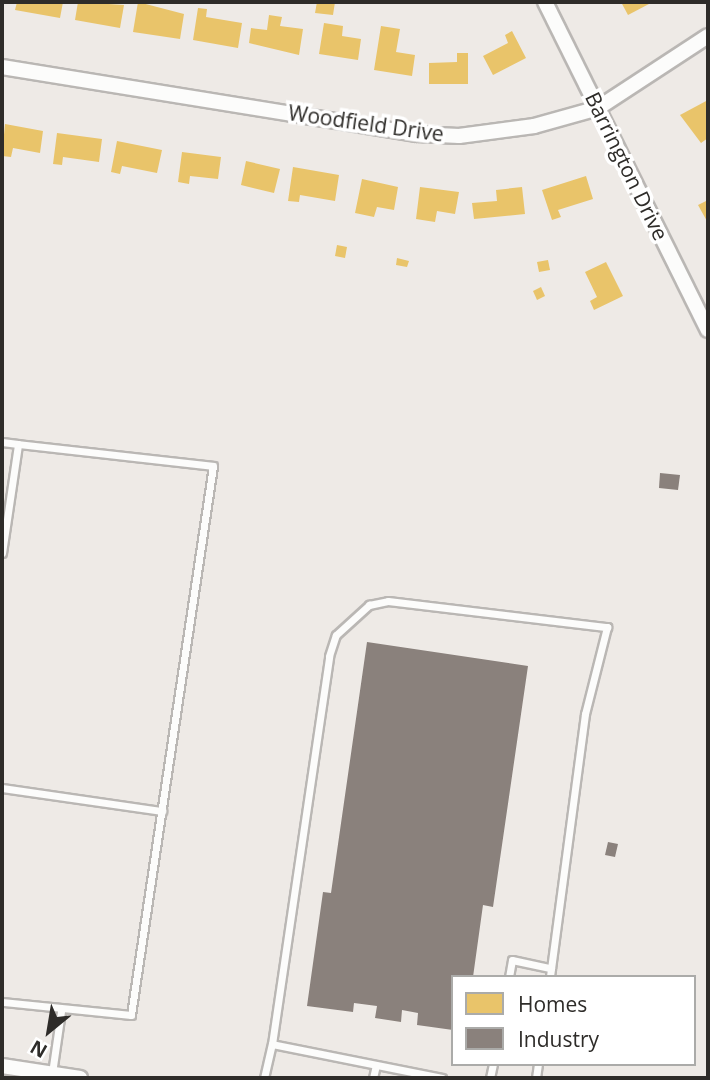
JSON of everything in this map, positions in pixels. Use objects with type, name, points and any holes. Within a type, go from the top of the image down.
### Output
[{"type":"street","name":"Barrington Drive","points":[[545,2],[708,330]]},
{"type":"street","name":"Woodfield Drive","points":[[2,67],[417,134],[492,134],[598,108],[708,36]]},
{"type":"street","points":[[694,302],[708,295]]},
{"type":"street","points":[[2,1066],[80,1078]]},
{"type":"lane","points":[[2,442],[213,466],[131,1015],[61,1011],[2,1002]]},
{"type":"lane","points":[[2,553],[18,444]]},
{"type":"lane","points":[[264,1078],[272,1044],[329,656],[336,635],[369,605],[388,601],[607,627],[585,714],[550,975]]},
{"type":"lane","points":[[2,788],[162,811]]},
{"type":"lane","points":[[509,975],[512,960],[551,968]]},
{"type":"lane","points":[[52,1074],[61,1011]]},
{"type":"lane","points":[[272,1044],[442,1078]]},
{"type":"lane","points":[[373,1078],[376,1065]]},
{"type":"building: Homes","points":[[17,2],[63,2],[60,18],[15,10]]},
{"type":"building: Homes","points":[[78,2],[124,5],[120,28],[75,20]]},
{"type":"building: Homes","points":[[138,2],[184,14],[180,39],[133,32]]},
{"type":"building: Homes","points":[[317,2],[335,2],[333,15],[315,13]]},
{"type":"building: Homes","points":[[621,2],[648,2],[649,4],[628,15]]},
{"type":"building: Homes","points":[[198,8],[207,9],[206,17],[242,23],[238,48],[193,40]]},
{"type":"building: Homes","points":[[269,15],[282,17],[280,26],[303,29],[299,55],[249,43],[251,28],[267,30]]},
{"type":"building: Homes","points":[[324,23],[343,26],[342,36],[361,39],[358,60],[319,54]]},
{"type":"building: Homes","points":[[381,26],[400,29],[396,52],[415,55],[412,76],[374,70]]},
{"type":"building: Homes","points":[[512,31],[526,58],[493,75],[483,56],[508,43],[505,35]]},
{"type":"building: Homes","points":[[457,53],[468,53],[468,84],[429,84],[429,63],[457,62]]},
{"type":"building: Homes","points":[[708,100],[708,138],[701,143],[680,115]]},
{"type":"building: Homes","points":[[5,124],[43,131],[40,153],[13,148],[11,157],[2,156]]},
{"type":"building: Homes","points":[[57,133],[102,139],[99,162],[63,157],[62,165],[53,164]]},
{"type":"building: Homes","points":[[117,141],[162,150],[157,173],[122,166],[120,174],[111,172]]},
{"type":"building: Homes","points":[[182,152],[221,157],[218,179],[190,176],[189,184],[178,182]]},
{"type":"building: Homes","points":[[246,161],[280,169],[274,193],[241,185]]},
{"type":"building: Homes","points":[[293,167],[339,175],[335,201],[300,195],[299,202],[288,201]]},
{"type":"building: Homes","points":[[586,176],[593,199],[558,210],[561,217],[552,220],[542,190]]},
{"type":"building: Homes","points":[[362,179],[398,187],[394,210],[377,207],[374,217],[355,213]]},
{"type":"building: Homes","points":[[420,187],[459,192],[455,214],[437,211],[435,222],[416,219]]},
{"type":"building: Homes","points":[[522,187],[525,214],[474,219],[472,203],[497,201],[496,190]]},
{"type":"building: Homes","points":[[708,200],[708,223],[698,205]]},
{"type":"building: Homes","points":[[337,245],[347,247],[345,258],[335,256]]},
{"type":"building: Homes","points":[[397,258],[409,261],[407,267],[396,265]]},
{"type":"building: Homes","points":[[548,260],[550,270],[539,272],[537,262]]},
{"type":"building: Homes","points":[[606,262],[623,296],[594,310],[590,301],[597,297],[585,272]]},
{"type":"building: Homes","points":[[541,287],[545,296],[537,300],[533,291]]},
{"type":"building: Industry","points":[[660,473],[680,475],[678,490],[659,488]]},
{"type":"building: Industry","points":[[367,642],[528,666],[493,907],[483,905],[473,975],[451,975],[451,1030],[417,1025],[418,1013],[402,1010],[401,1022],[375,1018],[377,1006],[354,1003],[353,1012],[307,1006],[323,892],[331,893]]},
{"type":"building: Industry","points":[[608,842],[618,844],[615,857],[605,855]]}]
